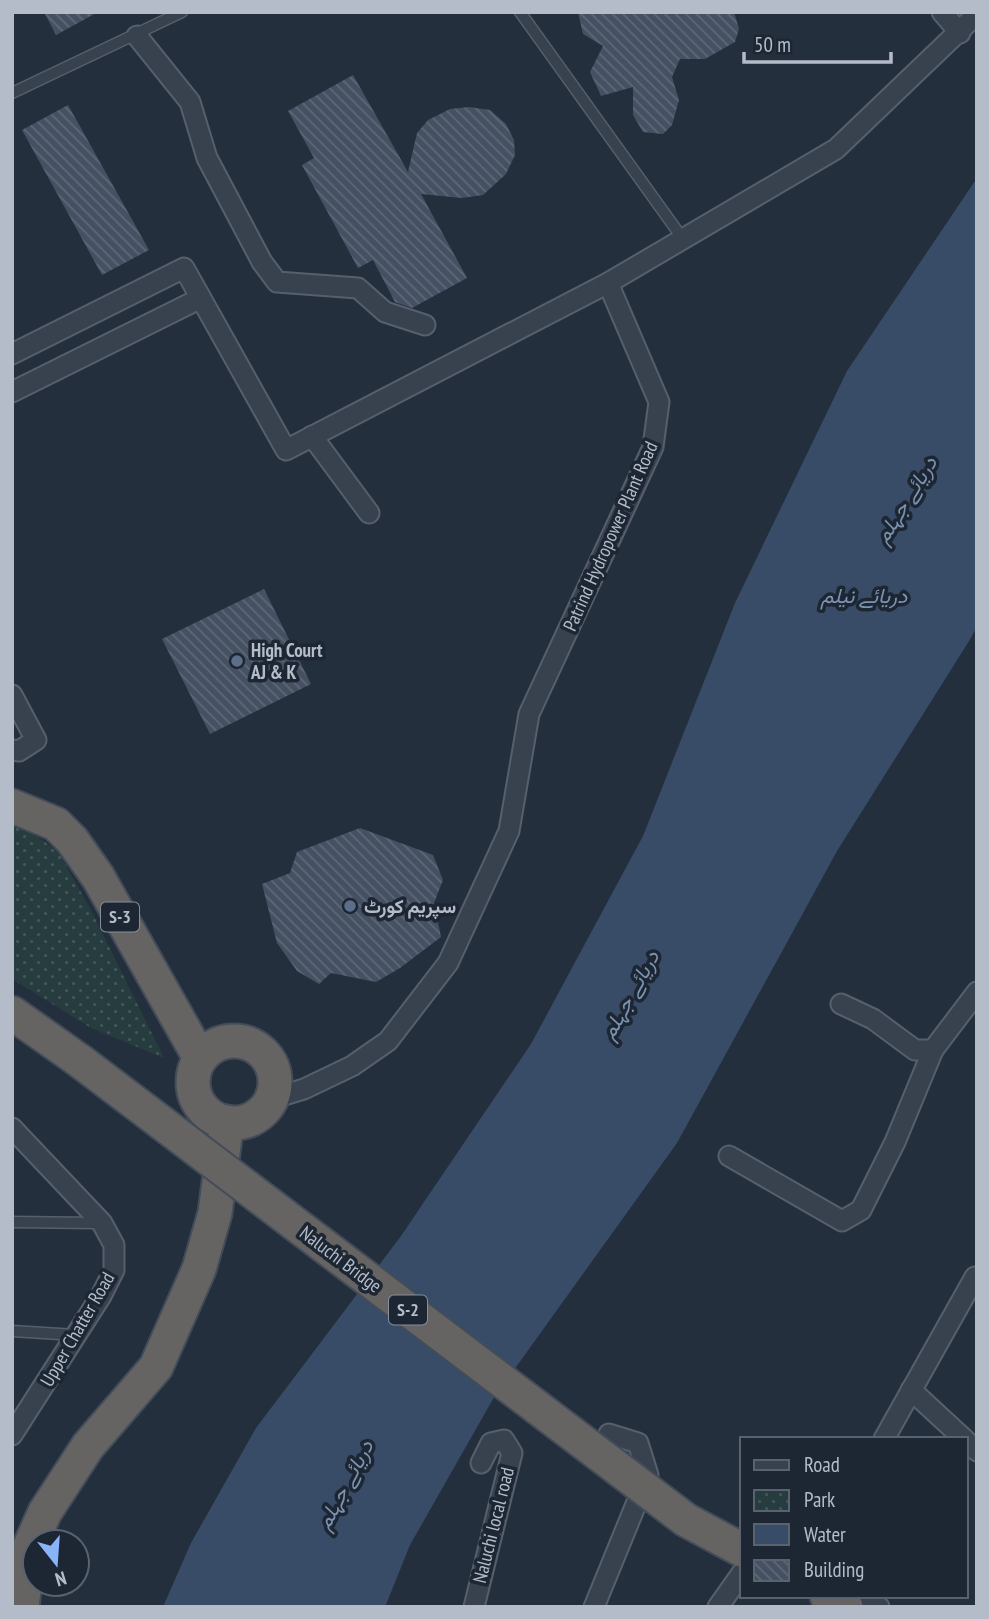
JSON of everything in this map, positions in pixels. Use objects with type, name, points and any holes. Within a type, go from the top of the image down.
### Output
[{"type":"highway","name":"S-3","points":[[12,806],[56,824],[72,840],[98,877],[200,1058]]},
{"type":"highway","name":"Naluchi Bridge","points":[[12,1013],[80,1061],[686,1520],[740,1549]]},
{"type":"highway","points":[[223,1042],[251,1044],[270,1061],[274,1074],[271,1099],[253,1118],[227,1122],[214,1118],[195,1097],[194,1070],[200,1058],[210,1048],[223,1042]]},
{"type":"highway","points":[[22,1607],[29,1548],[45,1512],[88,1446],[156,1367],[199,1269],[215,1213],[227,1122]]},
{"type":"highway","points":[[830,1598],[846,1607]]},
{"type":"street","points":[[942,12],[960,33]]},
{"type":"street","points":[[12,354],[184,268],[286,450],[608,283],[836,149],[977,14]]},
{"type":"street","points":[[137,36],[190,102],[207,158],[262,262],[277,282],[358,288],[385,312],[425,325]]},
{"type":"street","name":"Patrind Hydropower Plant Road","points":[[271,1099],[304,1089],[352,1066],[388,1041],[448,962],[509,831],[529,714],[653,447],[659,402],[608,283]]},
{"type":"street","points":[[12,392],[199,299]]},
{"type":"street","points":[[312,436],[369,513]]},
{"type":"street","points":[[12,695],[36,740],[19,751],[12,750]]},
{"type":"street","points":[[729,1156],[842,1221],[861,1210],[895,1142],[933,1050],[977,992]]},
{"type":"street","points":[[841,1004],[873,1020],[915,1050],[933,1050]]},
{"type":"street","name":"Upper Chatter Road","points":[[12,1128],[102,1223],[114,1245],[114,1270],[77,1335],[12,1435]]},
{"type":"street","points":[[885,1437],[976,1277]]},
{"type":"street","points":[[911,1390],[962,1437]]},
{"type":"street","points":[[594,1607],[648,1475],[638,1443],[609,1434]]},
{"type":"street","name":"Naluchi local road","points":[[474,1607],[512,1452],[505,1440],[491,1443],[481,1463]]},
{"type":"street","points":[[718,1607],[740,1576]]},
{"type":"lane","points":[[12,93],[137,36],[182,12]]},
{"type":"lane","points":[[520,12],[683,239]]},
{"type":"lane","points":[[12,1222],[102,1223]]},
{"type":"lane","points":[[12,1331],[77,1335]]},
{"type":"green space","points":[[12,825],[20,825],[58,851],[93,914],[164,1058],[91,1028],[12,979]]},
{"type":"water","name":"دریائے نیلم","points":[[977,178],[977,627],[837,851],[677,1143],[493,1399],[410,1545],[385,1607],[163,1607],[191,1543],[256,1428],[401,1236],[531,1044],[643,836],[735,603],[847,371]]},
{"type":"building","points":[[44,12],[98,12],[56,35]]},
{"type":"building","points":[[578,12],[734,12],[739,29],[735,42],[705,59],[680,59],[672,77],[679,100],[672,125],[663,134],[643,132],[633,115],[633,87],[601,96],[590,72],[603,46],[583,34]]},
{"type":"building","points":[[353,75],[408,172],[417,133],[428,120],[450,109],[469,107],[490,110],[506,124],[514,140],[515,155],[506,174],[483,195],[462,198],[421,194],[467,278],[412,308],[395,302],[373,260],[358,268],[302,165],[314,158],[288,111]]},
{"type":"building","points":[[68,105],[149,250],[102,275],[22,130]]},
{"type":"building","name":"High Court AJ & K","points":[[264,589],[311,684],[210,734],[162,639]]},
{"type":"building","name":"سپریم کورٹ","points":[[360,828],[433,855],[443,880],[434,903],[441,937],[400,968],[376,982],[331,973],[319,984],[297,971],[277,943],[262,884],[290,873],[297,852]]},
{"type":"place","name":"High Court AJ & K","points":[[237,661]]},
{"type":"place","name":"سپریم کورٹ","points":[[350,906]]},
{"type":"water label","name":"دریائے جہلم","points":[[906,500]]},
{"type":"water label","name":"دریائے جہلم","points":[[630,995]]},
{"type":"water label","name":"دریائے جہلم","points":[[345,1485]]}]
